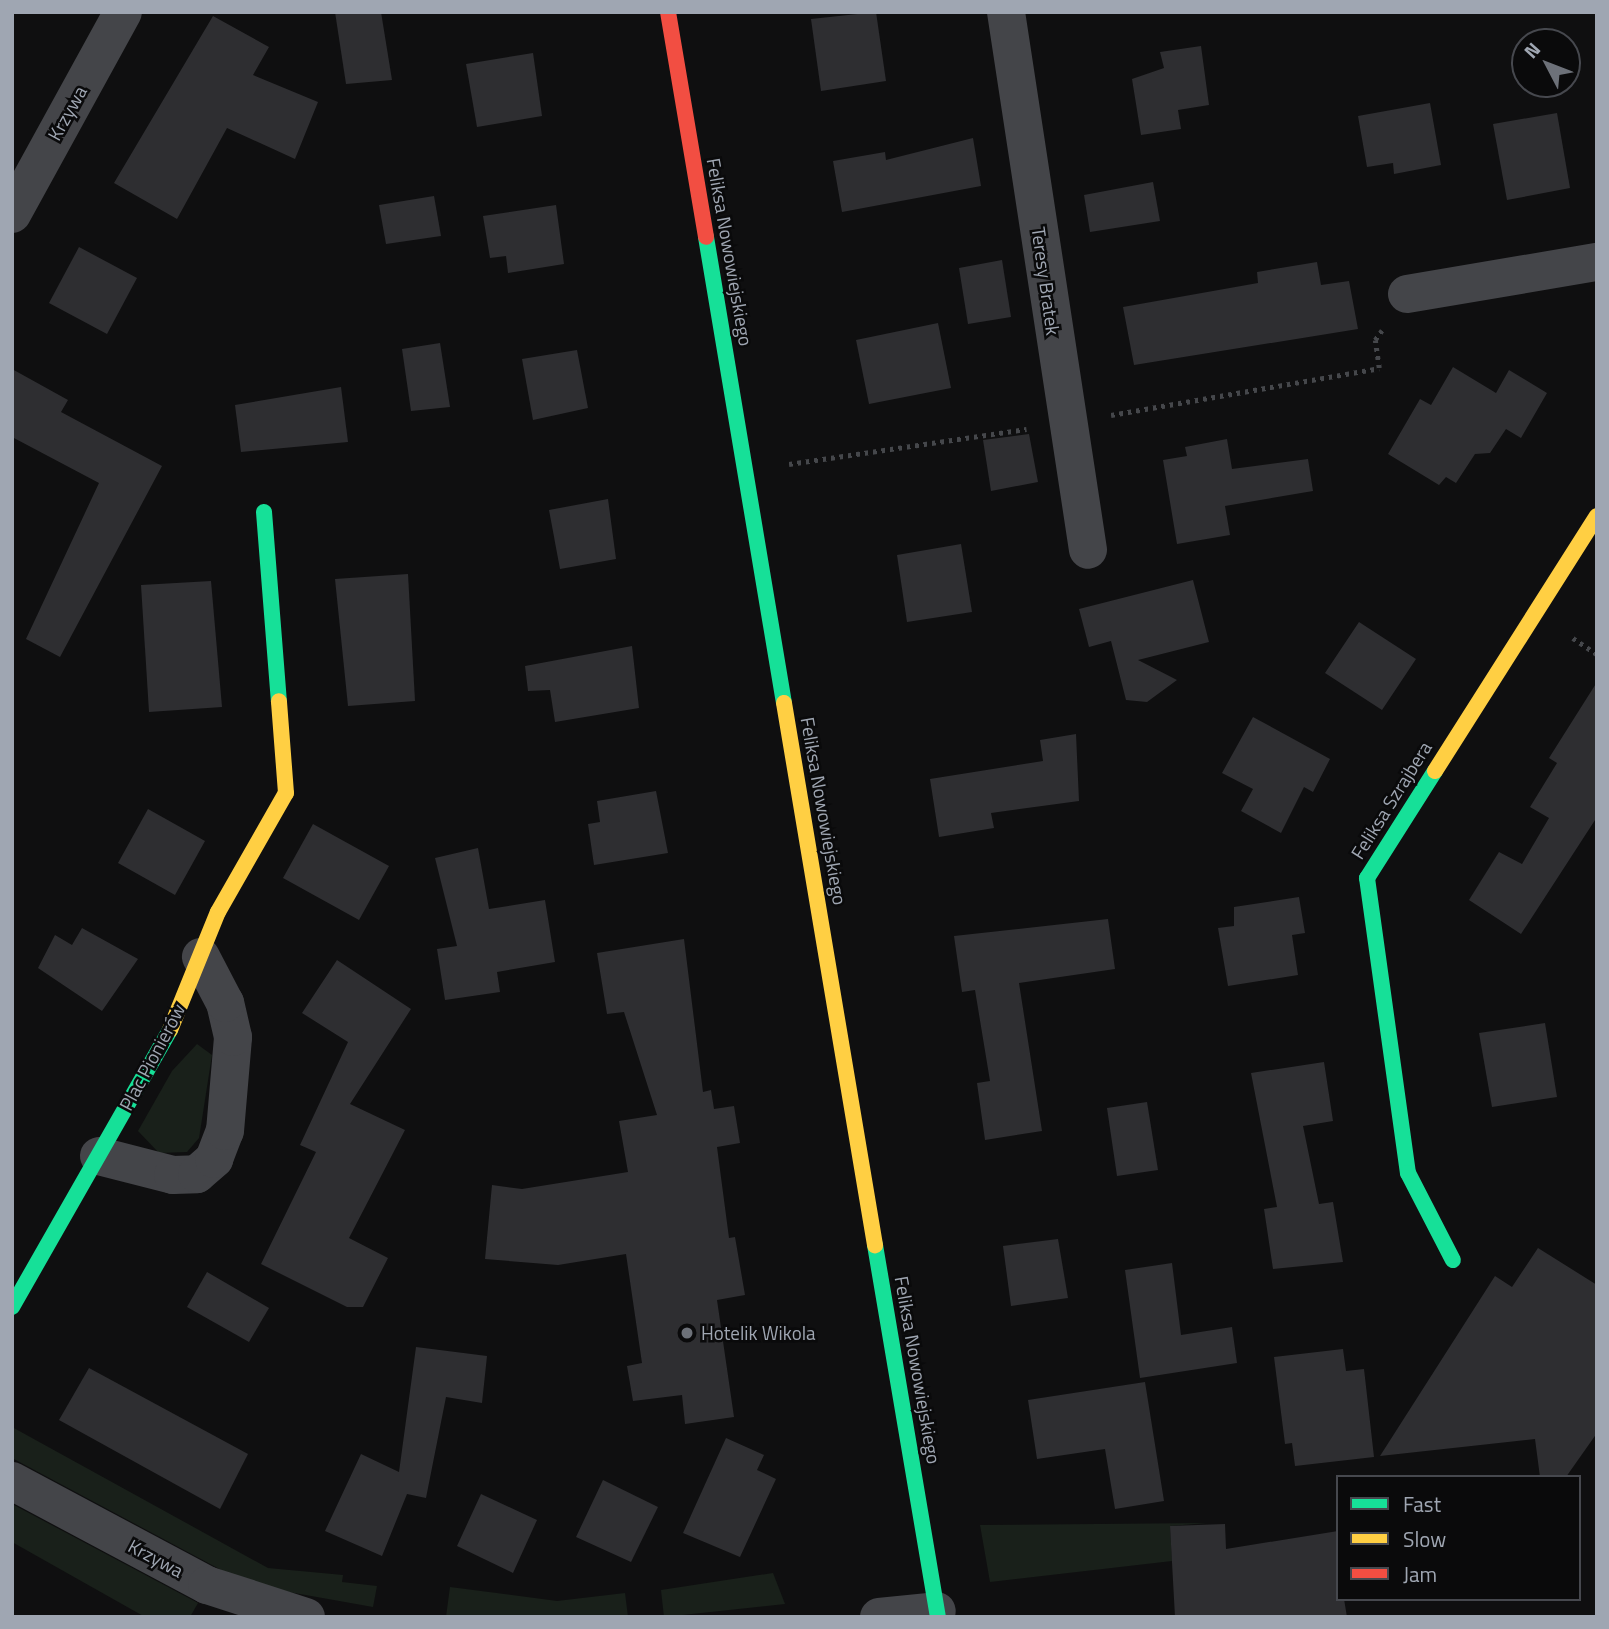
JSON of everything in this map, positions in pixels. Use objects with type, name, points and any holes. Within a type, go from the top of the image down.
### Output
[{"type":"street","name":"Krzywa","points":[[12,214],[122,12]]},
{"type":"street","name":"Feliksa Nowowiejskiego","points":[[668,12],[938,1614]]},
{"type":"street","name":"Teresy Bratek","points":[[1006,12],[1088,550]]},
{"type":"street","points":[[1406,295],[1597,262]]},
{"type":"street","name":"Plac Pionierów","points":[[12,1307],[172,1026],[218,912],[286,793],[264,512]]},
{"type":"street","name":"Feliksa Szrajbera","points":[[1453,1260],[1408,1173],[1367,878],[1597,516]]},
{"type":"street","points":[[99,1156],[173,1175],[197,1174],[214,1159],[225,1131],[233,1037],[225,1003],[201,957]]},
{"type":"street","name":"Krzywa","points":[[12,1481],[207,1585],[306,1617]]},
{"type":"street","points":[[879,1617],[938,1614]]},
{"type":"shaded area","points":[[197,1044],[212,1055],[199,1138],[187,1152],[159,1153],[138,1131],[172,1071]]},
{"type":"shaded area","points":[[12,1427],[268,1568],[343,1575],[342,1582],[377,1586],[373,1607],[272,1589],[227,1573],[12,1458]]},
{"type":"shaded area","points":[[12,1504],[198,1603],[190,1617],[145,1617],[12,1542]]},
{"type":"shaded area","points":[[1207,1523],[1170,1526],[1172,1561],[990,1582],[980,1525]]},
{"type":"shaded area","points":[[773,1573],[785,1604],[664,1617],[661,1590]]},
{"type":"shaded area","points":[[450,1587],[557,1601],[625,1593],[628,1617],[446,1617]]},
{"type":"building","points":[[335,12],[381,12],[392,80],[346,84]]},
{"type":"building","points":[[876,12],[886,81],[821,91],[811,19]]},
{"type":"building","points":[[213,16],[269,47],[253,75],[318,102],[295,159],[227,128],[177,219],[114,183]]},
{"type":"building","points":[[1201,46],[1209,105],[1178,110],[1181,129],[1141,135],[1132,79],[1164,68],[1160,52]]},
{"type":"building","points":[[533,53],[542,116],[477,127],[466,64]]},
{"type":"building","points":[[1430,103],[1441,165],[1394,174],[1393,163],[1367,167],[1358,116]]},
{"type":"building","points":[[1557,113],[1570,188],[1507,200],[1493,124]]},
{"type":"building","points":[[973,138],[981,186],[842,212],[833,161],[885,152],[886,160]]},
{"type":"building","points":[[1153,182],[1160,221],[1090,232],[1084,195]]},
{"type":"building","points":[[434,196],[441,236],[386,244],[379,205]]},
{"type":"building","points":[[556,205],[564,264],[508,273],[506,256],[490,258],[483,216]]},
{"type":"building","points":[[79,247],[137,278],[107,334],[49,303]]},
{"type":"building","points":[[1002,260],[1011,317],[968,324],[959,268]]},
{"type":"building","points":[[1317,262],[1321,285],[1349,281],[1358,329],[1134,365],[1123,307],[1258,283],[1257,272]]},
{"type":"building","points":[[938,323],[951,388],[869,404],[856,340]]},
{"type":"building","points":[[440,343],[450,407],[411,411],[402,349]]},
{"type":"building","points":[[577,350],[588,408],[533,420],[522,359]]},
{"type":"building","points":[[1453,367],[1496,393],[1509,370],[1547,393],[1521,438],[1506,429],[1490,453],[1475,454],[1456,483],[1446,477],[1439,485],[1388,454],[1420,399],[1431,405]]},
{"type":"building","points":[[12,369],[68,400],[61,412],[162,466],[60,657],[26,639],[99,483],[12,437]]},
{"type":"building","points":[[341,387],[348,442],[241,452],[235,405]]},
{"type":"building","points":[[1029,434],[1038,482],[991,491],[983,440]]},
{"type":"building","points":[[1227,439],[1232,469],[1308,459],[1313,491],[1225,506],[1230,535],[1177,544],[1163,460],[1187,456],[1185,447]]},
{"type":"building","points":[[608,499],[616,559],[560,569],[549,510]]},
{"type":"building","points":[[961,544],[972,612],[907,622],[897,555]]},
{"type":"building","points":[[408,574],[415,701],[348,706],[335,579]]},
{"type":"building","points":[[1193,580],[1209,642],[1138,660],[1177,680],[1147,702],[1126,700],[1111,641],[1089,647],[1079,609]]},
{"type":"building","points":[[211,581],[222,707],[149,712],[141,585]]},
{"type":"building","points":[[1359,622],[1416,659],[1382,710],[1325,673]]},
{"type":"building","points":[[632,646],[639,708],[555,722],[550,690],[528,691],[525,666]]},
{"type":"building","points":[[1597,682],[1597,817],[1521,934],[1469,900],[1499,852],[1522,864],[1549,818],[1530,807],[1557,763],[1549,758]]},
{"type":"building","points":[[1253,717],[1330,759],[1313,792],[1304,787],[1281,833],[1241,811],[1253,789],[1222,773]]},
{"type":"building","points":[[1076,734],[1079,801],[991,813],[994,828],[939,837],[930,779],[1043,761],[1040,740]]},
{"type":"building","points":[[656,791],[668,853],[594,865],[588,824],[600,822],[597,801]]},
{"type":"building","points":[[148,809],[205,841],[175,895],[118,863]]},
{"type":"building","points":[[313,824],[389,866],[359,920],[283,878]]},
{"type":"building","points":[[478,848],[489,909],[545,900],[555,962],[497,972],[500,992],[445,1000],[437,949],[457,946],[435,858]]},
{"type":"building","points":[[1299,897],[1305,933],[1292,935],[1298,975],[1228,986],[1218,928],[1234,926],[1234,907]]},
{"type":"building","points":[[1108,919],[1115,969],[1019,983],[1042,1131],[985,1140],[977,1083],[990,1081],[975,990],[962,992],[954,936]]},
{"type":"building","points":[[82,928],[138,959],[102,1011],[38,968],[55,935],[72,945]]},
{"type":"building","points":[[684,939],[703,1092],[711,1090],[714,1109],[734,1106],[740,1143],[717,1147],[729,1238],[735,1237],[745,1295],[717,1300],[734,1417],[685,1424],[682,1395],[633,1401],[627,1366],[642,1363],[626,1254],[558,1265],[485,1259],[492,1185],[522,1189],[628,1172],[619,1121],[657,1115],[624,1012],[607,1014],[597,953]]},
{"type":"building","points":[[337,960],[411,1009],[350,1104],[405,1130],[349,1238],[388,1258],[363,1307],[347,1307],[261,1264],[316,1152],[300,1145],[348,1042],[302,1013]]},
{"type":"building","points":[[1545,1023],[1557,1097],[1492,1107],[1479,1033]]},
{"type":"building","points":[[1324,1062],[1333,1121],[1303,1126],[1319,1204],[1333,1202],[1343,1262],[1273,1269],[1264,1209],[1277,1207],[1251,1073]]},
{"type":"building","points":[[1147,1102],[1158,1170],[1117,1176],[1107,1108]]},
{"type":"building","points":[[1058,1239],[1068,1298],[1011,1306],[1003,1246]]},
{"type":"building","points":[[1538,1248],[1597,1285],[1597,1433],[1567,1475],[1540,1475],[1535,1439],[1380,1456],[1495,1276],[1512,1287]]},
{"type":"building","points":[[1172,1263],[1181,1335],[1232,1327],[1237,1363],[1140,1378],[1125,1270]]},
{"type":"building","points":[[207,1272],[269,1308],[249,1342],[187,1307]]},
{"type":"building","points":[[416,1347],[487,1356],[482,1403],[446,1397],[426,1498],[407,1494],[382,1556],[325,1531],[361,1454],[399,1472]]},
{"type":"building","points":[[1343,1349],[1346,1371],[1364,1369],[1374,1457],[1295,1466],[1292,1443],[1285,1444],[1274,1357]]},
{"type":"building","points":[[89,1368],[248,1454],[220,1509],[59,1420]]},
{"type":"building","points":[[1145,1382],[1164,1501],[1115,1509],[1105,1449],[1037,1459],[1028,1400]]},
{"type":"building","points":[[726,1438],[764,1455],[757,1470],[776,1479],[740,1557],[683,1533]]},
{"type":"building","points":[[603,1480],[658,1507],[631,1562],[576,1537]]},
{"type":"building","points":[[481,1494],[537,1520],[513,1573],[457,1546]]},
{"type":"building","points":[[1225,1524],[1226,1549],[1336,1531],[1336,1601],[1344,1601],[1347,1617],[1175,1617],[1170,1526]]},
{"type":"traffic: fast","points":[[706,237],[784,703]]},
{"type":"traffic: fast","points":[[264,512],[279,701]]},
{"type":"traffic: fast","points":[[1435,771],[1367,878],[1408,1173],[1453,1260]]},
{"type":"traffic: fast","points":[[12,1307],[170,1030]]},
{"type":"traffic: fast","points":[[875,1245],[938,1617]]},
{"type":"traffic: slow","points":[[1435,771],[1597,516]]},
{"type":"traffic: slow","points":[[170,1030],[218,912],[286,793],[279,701]]},
{"type":"traffic: slow","points":[[784,703],[875,1245]]},
{"type":"traffic: jam","points":[[668,12],[706,237]]},
{"type":"place","name":"Hotelik Wikola","points":[[687,1333]]}]
